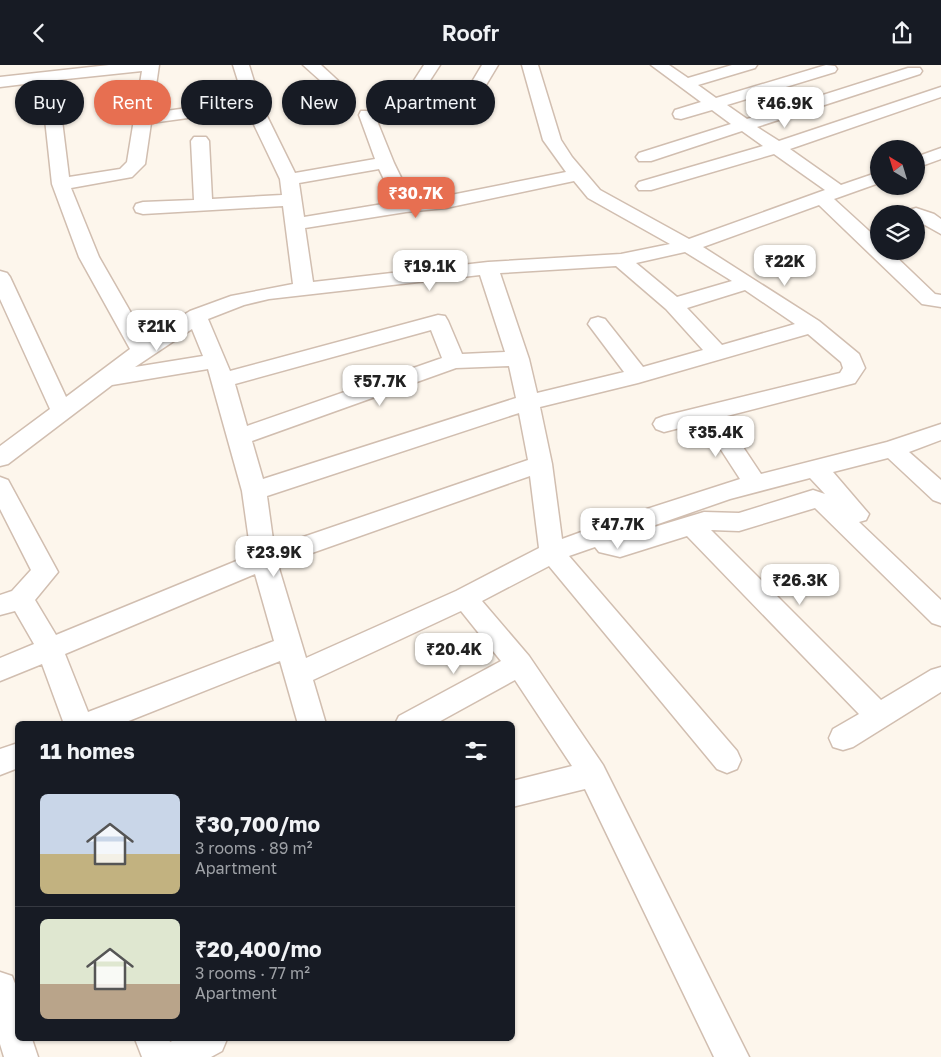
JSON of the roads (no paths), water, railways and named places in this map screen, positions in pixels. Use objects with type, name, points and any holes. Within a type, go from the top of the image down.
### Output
[{"type":"street","points":[[0,82],[41,72],[151,65],[149,80]]},
{"type":"street","points":[[241,65],[246,80]]},
{"type":"street","points":[[312,65],[329,80]]},
{"type":"street","points":[[423,80],[432,65]]},
{"type":"street","points":[[481,80],[490,65]]},
{"type":"street","points":[[530,65],[552,140],[565,160],[594,194],[688,246],[748,283],[812,326],[851,359],[854,368],[847,378],[664,424]]},
{"type":"street","points":[[660,65],[776,148],[830,195],[858,231],[870,242]]},
{"type":"street","points":[[686,84],[749,65]]},
{"type":"street","points":[[681,114],[829,69],[808,65]]},
{"type":"street","points":[[645,157],[745,126],[910,68],[940,88]]},
{"type":"street","points":[[41,72],[61,184],[89,257],[142,351]]},
{"type":"street","points":[[645,186],[776,148],[940,88]]},
{"type":"street","points":[[61,184],[126,173],[136,164],[142,125]]},
{"type":"street","points":[[263,125],[289,179],[304,289]]},
{"type":"street","points":[[371,125],[385,163],[406,206]]},
{"type":"street","points":[[200,141],[204,203]]},
{"type":"street","points":[[925,159],[941,153]]},
{"type":"street","points":[[289,179],[385,163]]},
{"type":"street","points":[[296,224],[406,206],[446,202],[578,175]]},
{"type":"street","points":[[0,459],[142,351],[197,316],[238,300],[269,293],[488,268],[621,260],[688,246],[870,180]]},
{"type":"street","points":[[144,207],[293,200]]},
{"type":"street","points":[[925,217],[941,229]]},
{"type":"street","points":[[858,231],[870,228]]},
{"type":"street","points":[[621,260],[673,305],[717,353]]},
{"type":"street","points":[[888,260],[929,300],[941,301]]},
{"type":"street","points":[[488,268],[518,359],[528,402],[540,464],[552,553],[727,760]]},
{"type":"street","points":[[0,277],[62,411]]},
{"type":"street","points":[[673,305],[748,283]]},
{"type":"street","points":[[197,316],[219,371],[239,437],[254,491],[264,560],[311,721]]},
{"type":"street","points":[[105,379],[219,371],[438,321],[454,361]]},
{"type":"street","points":[[598,324],[638,376]]},
{"type":"street","points":[[254,491],[528,402],[638,376],[812,326]]},
{"type":"street","points":[[239,437],[454,361],[518,359]]},
{"type":"street","points":[[709,413],[755,483]]},
{"type":"street","points":[[298,674],[465,598],[552,553],[600,535],[755,483],[892,449],[941,433]]},
{"type":"street","points":[[892,449],[941,494]]},
{"type":"street","points":[[0,670],[264,560],[540,464]]},
{"type":"street","points":[[815,468],[904,567]]},
{"type":"street","points":[[0,486],[45,572],[10,602],[50,649],[77,721]]},
{"type":"street","points":[[600,535],[608,545],[620,548],[704,521],[739,522],[810,499],[820,501],[941,616]]},
{"type":"street","points":[[692,525],[879,716]]},
{"type":"street","points":[[465,598],[519,664],[593,774],[732,1057]]},
{"type":"street","points":[[97,721],[288,647]]},
{"type":"street","points":[[414,721],[519,664]]},
{"type":"street","points":[[844,738],[941,678]]},
{"type":"street","points":[[0,762],[15,756]]},
{"type":"street","points":[[515,794],[593,774]]},
{"type":"street","points":[[0,988],[12,1049]]},
{"type":"street","points":[[153,1041],[159,1057]]},
{"type":"street","points":[[178,1057],[206,1041]]}]
